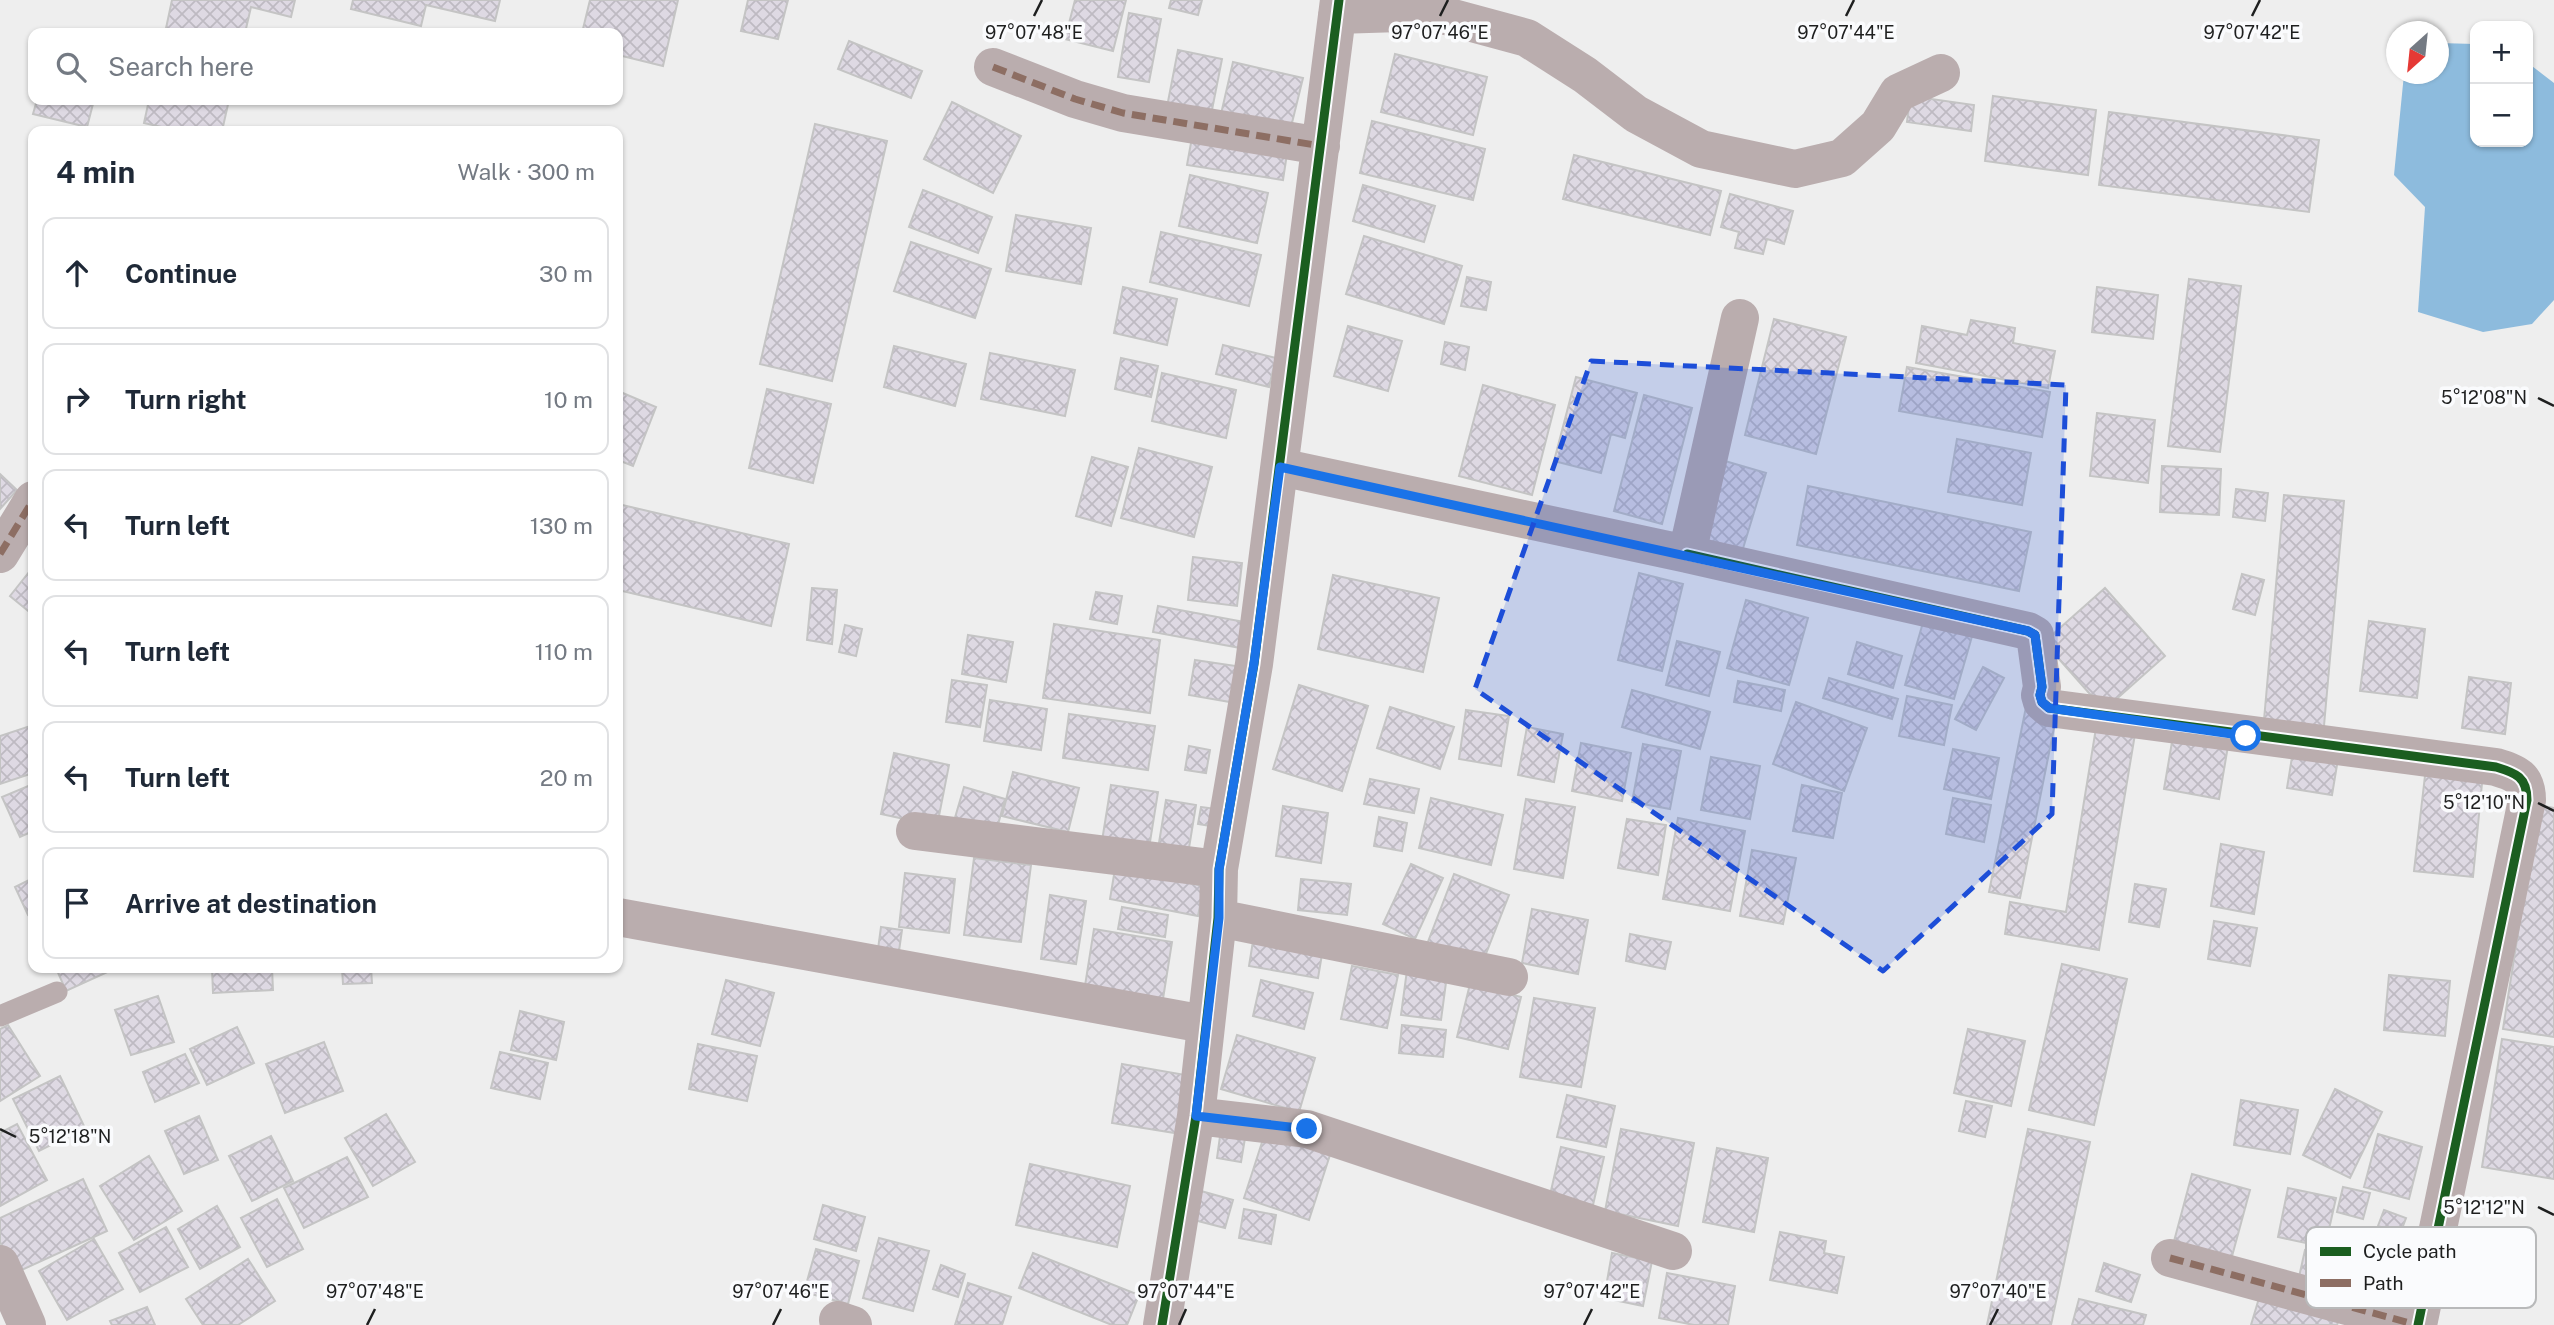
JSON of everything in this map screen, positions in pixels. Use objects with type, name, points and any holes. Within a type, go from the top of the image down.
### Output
[{"type":"street","points":[[1162,1325],[1196,1116],[1204,1024],[1219,918],[1219,870],[1254,663],[1338,8],[1431,12],[1528,38],[1585,75],[1636,114],[1701,149],[1795,169],[1842,158],[1878,126],[1898,93],[1941,73]]},
{"type":"street","points":[[993,67],[1076,99],[1123,113],[1321,146]]},
{"type":"street","points":[[1687,554],[1740,318]]},
{"type":"street","points":[[1280,467],[1687,554],[2028,631],[2035,635],[2038,645],[2040,695],[2042,702],[2049,708],[2496,767],[2516,773],[2523,779],[2527,800],[2438,1227]]},
{"type":"street","points":[[0,554],[28,508]]},
{"type":"street","points":[[915,831],[1219,870]]},
{"type":"street","points":[[623,918],[1204,1024]]},
{"type":"street","points":[[1219,918],[1509,977]]},
{"type":"street","points":[[1196,1116],[1307,1129],[1673,1251]]},
{"type":"street","points":[[2170,1258],[2306,1295]]},
{"type":"street","points":[[0,1264],[27,1325]]},
{"type":"street","points":[[2355,1308],[2418,1325]]},
{"type":"lane","points":[[0,1016],[57,992]]},
{"type":"highlighted area","points":[[1591,361],[2066,385],[2052,814],[1883,971],[1475,689]]},
{"type":"water","points":[[2449,43],[2470,44],[2470,147],[2533,147],[2533,67],[2554,83],[2554,300],[2532,324],[2483,332],[2418,312],[2425,207],[2394,175],[2403,84],[2449,84]]},
{"type":"building","points":[[172,0],[295,0],[291,17],[251,7],[246,28],[166,28]]},
{"type":"building","points":[[353,0],[500,0],[495,21],[426,5],[421,26],[351,9]]},
{"type":"building","points":[[590,0],[678,0],[663,66],[623,56],[623,28],[583,28]]},
{"type":"building","points":[[748,0],[788,0],[778,39],[741,31]]},
{"type":"building","points":[[1075,0],[1126,0],[1113,51],[1065,39]]},
{"type":"building","points":[[1171,0],[1202,0],[1198,15],[1169,8]]},
{"type":"building","points":[[1129,13],[1161,19],[1149,82],[1118,77]]},
{"type":"building","points":[[849,41],[922,71],[911,98],[838,69]]},
{"type":"building","points":[[1178,50],[1222,59],[1210,120],[1166,112]]},
{"type":"building","points":[[1395,54],[1487,77],[1473,135],[1381,112]]},
{"type":"building","points":[[1233,62],[1303,78],[1290,131],[1221,114]]},
{"type":"building","points":[[1910,96],[1974,105],[1971,131],[1907,122]]},
{"type":"building","points":[[1993,96],[2096,110],[2088,175],[1985,161]]},
{"type":"building","points":[[952,102],[1021,136],[993,193],[924,159]]},
{"type":"building","points":[[36,105],[93,105],[87,126],[33,114]]},
{"type":"building","points":[[148,105],[228,105],[223,126],[157,126],[144,123]]},
{"type":"building","points":[[2109,112],[2319,140],[2309,212],[2099,185]]},
{"type":"building","points":[[1372,121],[1485,149],[1473,200],[1360,173]]},
{"type":"building","points":[[815,124],[887,141],[832,381],[760,364]]},
{"type":"building","points":[[1193,132],[1288,147],[1283,180],[1187,165]]},
{"type":"building","points":[[1574,155],[1721,191],[1710,235],[1563,199]]},
{"type":"building","points":[[1190,175],[1268,193],[1257,243],[1179,226]]},
{"type":"building","points":[[1363,185],[1435,206],[1424,242],[1353,221]]},
{"type":"building","points":[[923,190],[992,217],[978,253],[909,227]]},
{"type":"building","points":[[1730,194],[1793,211],[1784,244],[1767,239],[1763,254],[1735,248],[1739,232],[1721,227]]},
{"type":"building","points":[[1016,215],[1091,228],[1081,284],[1006,271]]},
{"type":"building","points":[[1161,232],[1261,255],[1249,306],[1150,282]]},
{"type":"building","points":[[1364,236],[1462,266],[1444,324],[1346,294]]},
{"type":"building","points":[[911,242],[991,269],[975,318],[894,291]]},
{"type":"building","points":[[1467,277],[1491,282],[1486,310],[1461,306]]},
{"type":"building","points":[[2189,279],[2241,286],[2220,452],[2168,446]]},
{"type":"building","points":[[1123,287],[1177,299],[1167,345],[1114,333]]},
{"type":"building","points":[[2097,287],[2158,295],[2153,339],[2092,332]]},
{"type":"building","points":[[1774,319],[1846,337],[1816,454],[1745,435]]},
{"type":"building","points":[[1971,320],[2015,328],[2013,343],[2055,351],[2048,388],[1916,363],[1922,326],[1967,335]]},
{"type":"building","points":[[1348,326],[1402,341],[1388,391],[1334,376]]},
{"type":"building","points":[[1445,342],[1469,347],[1465,370],[1441,364]]},
{"type":"building","points":[[1223,345],[1276,358],[1269,387],[1216,374]]},
{"type":"building","points":[[894,346],[966,364],[955,406],[884,387]]},
{"type":"building","points":[[990,353],[1075,370],[1065,416],[981,399]]},
{"type":"building","points":[[1121,358],[1158,366],[1151,397],[1115,389]]},
{"type":"building","points":[[1907,367],[2050,392],[2042,437],[1899,411]]},
{"type":"building","points":[[1162,373],[1236,390],[1226,438],[1152,421]]},
{"type":"building","points":[[1576,377],[1637,393],[1625,438],[1611,434],[1601,473],[1554,461]]},
{"type":"building","points":[[1483,385],[1555,405],[1532,495],[1459,476]]},
{"type":"building","points":[[767,389],[831,404],[813,483],[749,468]]},
{"type":"building","points":[[623,393],[656,407],[633,466],[623,462]]},
{"type":"building","points":[[1644,395],[1692,408],[1662,524],[1614,511]]},
{"type":"building","points":[[2097,413],[2155,420],[2148,483],[2090,476]]},
{"type":"building","points":[[1957,439],[2031,453],[2022,505],[1948,492]]},
{"type":"building","points":[[1139,448],[1212,467],[1194,537],[1121,518]]},
{"type":"building","points":[[1092,457],[1128,467],[1111,526],[1076,516]]},
{"type":"building","points":[[1725,461],[1766,473],[1741,555],[1699,542]]},
{"type":"building","points":[[2162,466],[2221,469],[2219,515],[2160,512]]},
{"type":"building","points":[[0,474],[17,490],[0,509]]},
{"type":"building","points":[[1808,486],[2031,532],[2019,591],[1797,545]]},
{"type":"building","points":[[2236,489],[2268,493],[2265,521],[2233,517]]},
{"type":"building","points":[[2284,495],[2344,501],[2323,737],[2263,731]]},
{"type":"building","points":[[623,505],[789,544],[771,626],[623,591]]},
{"type":"building","points":[[1193,557],[1242,563],[1237,606],[1188,600]]},
{"type":"building","points":[[28,573],[28,611],[10,596]]},
{"type":"building","points":[[1639,573],[1683,584],[1662,671],[1618,660]]},
{"type":"building","points":[[2242,574],[2264,580],[2255,615],[2233,609]]},
{"type":"building","points":[[1333,575],[1439,598],[1423,672],[1318,649]]},
{"type":"building","points":[[812,588],[837,590],[832,644],[807,640]]},
{"type":"building","points":[[2105,588],[2165,656],[2104,710],[2044,642]]},
{"type":"building","points":[[1096,592],[1122,596],[1117,624],[1090,619]]},
{"type":"building","points":[[1746,600],[1808,618],[1789,685],[1727,668]]},
{"type":"building","points":[[1158,606],[1250,623],[1246,649],[1153,632]]},
{"type":"building","points":[[1926,612],[1975,626],[1954,699],[1905,685]]},
{"type":"building","points":[[2369,621],[2425,629],[2417,698],[2360,691]]},
{"type":"building","points":[[1054,624],[1160,640],[1150,713],[1043,698]]},
{"type":"building","points":[[845,625],[862,629],[856,656],[839,652]]},
{"type":"building","points":[[968,635],[1013,642],[1006,682],[962,674]]},
{"type":"building","points":[[1677,641],[1720,652],[1709,696],[1666,685]]},
{"type":"building","points":[[1857,642],[1902,656],[1893,688],[1848,674]]},
{"type":"building","points":[[1195,660],[1236,666],[1230,702],[1189,695]]},
{"type":"building","points":[[1983,667],[2004,678],[1976,730],[1955,719]]},
{"type":"building","points":[[2469,677],[2511,683],[2505,734],[2462,728]]},
{"type":"building","points":[[1829,678],[1898,699],[1892,719],[1823,698]]},
{"type":"building","points":[[952,680],[987,685],[980,727],[946,722]]},
{"type":"building","points":[[1738,681],[1785,690],[1781,711],[1734,702]]},
{"type":"building","points":[[1299,685],[1368,706],[1342,791],[1273,769]]},
{"type":"building","points":[[1632,690],[1710,712],[1700,749],[1622,727]]},
{"type":"building","points":[[1907,696],[1952,705],[1944,745],[1899,736]]},
{"type":"building","points":[[990,700],[1047,709],[1041,750],[984,741]]},
{"type":"building","points":[[1796,702],[1867,728],[1844,791],[1773,764]]},
{"type":"building","points":[[1390,707],[1454,727],[1440,769],[1377,748]]},
{"type":"building","points":[[2026,707],[2057,713],[2020,898],[1989,892]]},
{"type":"building","points":[[1466,710],[1509,716],[1501,766],[1459,759]]},
{"type":"building","points":[[1069,714],[1155,726],[1148,770],[1063,758]]},
{"type":"building","points":[[28,727],[28,775],[0,784],[0,736]]},
{"type":"building","points":[[1527,727],[1563,734],[1554,782],[1518,775]]},
{"type":"building","points":[[2096,728],[2135,734],[2099,950],[2005,934],[2010,902],[2066,912]]},
{"type":"building","points":[[2173,736],[2228,746],[2219,799],[2164,789]]},
{"type":"building","points":[[1581,743],[1631,753],[1622,801],[1572,791]]},
{"type":"building","points":[[1643,744],[1681,751],[1670,809],[1632,802]]},
{"type":"building","points":[[1189,746],[1210,750],[1206,773],[1185,770]]},
{"type":"building","points":[[1953,749],[1999,758],[1991,799],[1944,789]]},
{"type":"building","points":[[2293,751],[2338,759],[2332,795],[2287,788]]},
{"type":"building","points":[[894,753],[949,765],[937,826],[881,814]]},
{"type":"building","points":[[1711,757],[1760,766],[1750,819],[1701,810]]},
{"type":"building","points":[[2426,767],[2483,773],[2473,877],[2414,871]]},
{"type":"building","points":[[1013,772],[1079,788],[1068,832],[1002,816]]},
{"type":"building","points":[[1370,779],[1419,789],[1414,813],[1364,804]]},
{"type":"building","points":[[1111,785],[1158,792],[1149,848],[1102,841]]},
{"type":"building","points":[[1802,785],[1842,793],[1833,838],[1793,831]]},
{"type":"building","points":[[28,786],[28,833],[20,837],[2,797]]},
{"type":"building","points":[[964,787],[1005,799],[996,832],[954,821]]},
{"type":"building","points":[[1431,798],[1503,815],[1491,865],[1419,848]]},
{"type":"building","points":[[1953,798],[1991,805],[1984,842],[1946,834]]},
{"type":"building","points":[[1526,799],[1575,807],[1563,878],[1514,869]]},
{"type":"building","points":[[1166,800],[1196,805],[1188,854],[1158,849]]},
{"type":"building","points":[[2538,805],[2554,808],[2554,1037],[2503,1029]]},
{"type":"building","points":[[1283,806],[1328,813],[1321,863],[1276,856]]},
{"type":"building","points":[[1201,807],[1224,810],[1222,828],[1198,824]]},
{"type":"building","points":[[1379,817],[1407,823],[1402,851],[1374,846]]},
{"type":"building","points":[[1678,818],[1745,831],[1730,911],[1663,899]]},
{"type":"building","points":[[1627,819],[1666,825],[1658,875],[1618,868]]},
{"type":"building","points":[[2221,844],[2264,852],[2254,914],[2211,906]]},
{"type":"building","points":[[1752,850],[1796,858],[1783,924],[1740,916]]},
{"type":"building","points":[[974,858],[1031,865],[1021,942],[964,935]]},
{"type":"building","points":[[1411,864],[1443,878],[1415,939],[1383,924]]},
{"type":"building","points":[[1115,869],[1204,886],[1198,916],[1110,899]]},
{"type":"building","points":[[905,873],[955,879],[949,933],[899,927]]},
{"type":"building","points":[[1454,874],[1509,895],[1480,969],[1426,947]]},
{"type":"building","points":[[1301,879],[1351,884],[1347,915],[1298,910]]},
{"type":"building","points":[[28,880],[28,915],[15,887]]},
{"type":"building","points":[[2135,884],[2166,889],[2159,927],[2129,922]]},
{"type":"building","points":[[1050,895],[1086,901],[1076,964],[1041,959]]},
{"type":"building","points":[[1122,907],[1168,915],[1165,937],[1118,929]]},
{"type":"building","points":[[1532,909],[1588,920],[1578,974],[1522,963]]},
{"type":"building","points":[[2214,921],[2257,928],[2250,966],[2208,959]]},
{"type":"building","points":[[881,927],[902,930],[899,951],[878,949]]},
{"type":"building","points":[[1094,929],[1172,942],[1162,1005],[1084,992]]},
{"type":"building","points":[[1630,934],[1671,942],[1665,969],[1626,961]]},
{"type":"building","points":[[1254,935],[1323,948],[1318,978],[1249,966]]},
{"type":"building","points":[[2062,964],[2127,979],[2094,1125],[2029,1110]]},
{"type":"building","points":[[1352,966],[1398,975],[1387,1028],[1341,1019]]},
{"type":"building","points":[[1407,970],[1447,975],[1441,1020],[1401,1015]]},
{"type":"building","points":[[58,973],[105,973],[66,991]]},
{"type":"building","points":[[212,973],[272,973],[273,990],[213,993]]},
{"type":"building","points":[[342,973],[371,973],[372,983],[343,984]]},
{"type":"building","points":[[2389,975],[2450,981],[2445,1036],[2384,1030]]},
{"type":"building","points":[[726,980],[774,993],[760,1046],[712,1034]]},
{"type":"building","points":[[1261,980],[1313,993],[1304,1029],[1253,1016]]},
{"type":"building","points":[[1470,984],[1521,997],[1508,1049],[1457,1037]]},
{"type":"building","points":[[158,996],[174,1042],[131,1055],[115,1010]]},
{"type":"building","points":[[1534,998],[1595,1008],[1581,1087],[1520,1077]]},
{"type":"building","points":[[520,1011],[564,1022],[556,1060],[511,1050]]},
{"type":"building","points":[[8,1025],[40,1076],[0,1101],[0,1029]]},
{"type":"building","points":[[1402,1025],[1446,1030],[1443,1057],[1399,1053]]},
{"type":"building","points":[[237,1027],[254,1063],[207,1085],[190,1049]]},
{"type":"building","points":[[1968,1029],[2025,1041],[2011,1106],[1954,1093]]},
{"type":"building","points":[[1237,1035],[1315,1058],[1299,1112],[1221,1089]]},
{"type":"building","points":[[2502,1039],[2554,1047],[2554,1179],[2482,1167]]},
{"type":"building","points":[[324,1042],[343,1091],[285,1113],[266,1064]]},
{"type":"building","points":[[698,1044],[757,1056],[747,1101],[689,1089]]},
{"type":"building","points":[[500,1052],[548,1063],[540,1099],[491,1088]]},
{"type":"building","points":[[185,1054],[199,1083],[155,1102],[143,1072]]},
{"type":"building","points":[[1122,1064],[1191,1076],[1181,1134],[1112,1123]]},
{"type":"building","points":[[60,1076],[85,1128],[39,1151],[13,1099]]},
{"type":"building","points":[[2335,1089],[2382,1112],[2350,1178],[2303,1155]]},
{"type":"building","points":[[1567,1095],[1615,1106],[1606,1147],[1557,1137]]},
{"type":"building","points":[[2241,1100],[2298,1110],[2290,1154],[2234,1145]]},
{"type":"building","points":[[1966,1101],[1992,1106],[1985,1137],[1959,1131]]},
{"type":"building","points":[[386,1114],[415,1162],[373,1186],[345,1138]]},
{"type":"building","points":[[199,1116],[218,1160],[184,1174],[165,1131]]},
{"type":"building","points":[[17,1124],[47,1180],[0,1206],[0,1133]]},
{"type":"building","points":[[1221,1129],[1246,1132],[1241,1162],[1217,1158]]},
{"type":"building","points":[[1621,1129],[1694,1143],[1678,1226],[1605,1211]]},
{"type":"building","points":[[2028,1129],[2090,1142],[2051,1325],[1987,1325]]},
{"type":"building","points":[[1265,1133],[1330,1155],[1309,1220],[1244,1198]]},
{"type":"building","points":[[2378,1134],[2422,1147],[2409,1199],[2364,1187]]},
{"type":"building","points":[[271,1136],[293,1181],[252,1201],[229,1156]]},
{"type":"building","points":[[1561,1147],[1604,1157],[1593,1205],[1550,1195]]},
{"type":"building","points":[[1717,1148],[1768,1158],[1754,1232],[1703,1222]]},
{"type":"building","points":[[149,1156],[182,1211],[134,1240],[100,1186]]},
{"type":"building","points":[[347,1157],[368,1197],[304,1228],[284,1188]]},
{"type":"building","points":[[1030,1164],[1130,1186],[1117,1247],[1016,1225]]},
{"type":"building","points":[[2192,1174],[2250,1190],[2231,1260],[2173,1245]]},
{"type":"building","points":[[83,1179],[107,1231],[15,1273],[0,1242],[0,1218]]},
{"type":"building","points":[[2343,1187],[2370,1193],[2363,1219],[2337,1212]]},
{"type":"building","points":[[2288,1188],[2336,1198],[2329,1227],[2306,1227],[2306,1243],[2278,1237]]},
{"type":"building","points":[[1201,1191],[1233,1200],[1225,1228],[1194,1220]]},
{"type":"building","points":[[277,1199],[303,1249],[267,1267],[241,1218]]},
{"type":"building","points":[[823,1205],[865,1217],[856,1251],[814,1239]]},
{"type":"building","points":[[217,1206],[240,1247],[200,1269],[178,1229]]},
{"type":"building","points":[[1244,1209],[1276,1215],[1271,1244],[1239,1238]]},
{"type":"building","points":[[2384,1210],[2406,1218],[2403,1227],[2378,1226]]},
{"type":"building","points":[[166,1227],[188,1267],[140,1292],[119,1253]]},
{"type":"building","points":[[1780,1232],[1826,1241],[1824,1253],[1844,1257],[1837,1293],[1770,1280]]},
{"type":"building","points":[[879,1238],[929,1251],[913,1311],[863,1298]]},
{"type":"building","points":[[94,1239],[123,1289],[67,1320],[39,1271]]},
{"type":"building","points":[[816,1249],[859,1261],[848,1304],[804,1292]]},
{"type":"building","points":[[2305,1250],[2306,1250],[2306,1288],[2297,1286]]},
{"type":"building","points":[[1033,1253],[1139,1295],[1127,1325],[1112,1325],[1019,1288]]},
{"type":"building","points":[[1612,1253],[1652,1261],[1643,1306],[1604,1298]]},
{"type":"building","points":[[248,1259],[275,1301],[238,1325],[203,1325],[186,1299]]},
{"type":"building","points":[[2104,1263],[2140,1275],[2131,1302],[2096,1291]]},
{"type":"building","points":[[941,1265],[965,1274],[958,1297],[933,1289]]},
{"type":"building","points":[[1667,1273],[1735,1286],[1728,1325],[1694,1325],[1659,1318]]},
{"type":"building","points":[[968,1283],[1011,1297],[1002,1325],[955,1325]]},
{"type":"building","points":[[2262,1288],[2306,1302],[2306,1308],[2325,1308],[2341,1313],[2337,1325],[2251,1325]]},
{"type":"building","points":[[2079,1299],[2146,1315],[2143,1325],[2072,1325]]},
{"type":"building","points":[[147,1307],[155,1325],[112,1325],[110,1321]]},
{"type":"marked path","points":[[993,67],[1075,99],[1123,113],[1321,146]]},
{"type":"marked path","points":[[0,554],[28,508]]},
{"type":"marked path","points":[[2170,1258],[2306,1295]]},
{"type":"marked path","points":[[2354,1308],[2417,1325]]},
{"type":"cycle path","points":[[1162,1325],[1196,1116],[1218,918],[1219,869],[1254,664],[1339,0]]},
{"type":"cycle path","points":[[1687,554],[2028,631],[2035,635],[2042,687],[2040,695],[2042,702],[2049,708],[2496,767],[2519,777],[2525,786],[2527,800],[2438,1227]]},
{"type":"cycle path","points":[[2418,1325],[2422,1308]]},
{"type":"route","points":[[1307,1129],[1196,1116],[1204,1024],[1219,918],[1219,870],[1254,663],[1280,467],[1712,559],[2028,631],[2035,635],[2038,645],[2042,687],[2040,695],[2042,702],[2049,708],[2246,736]]}]
